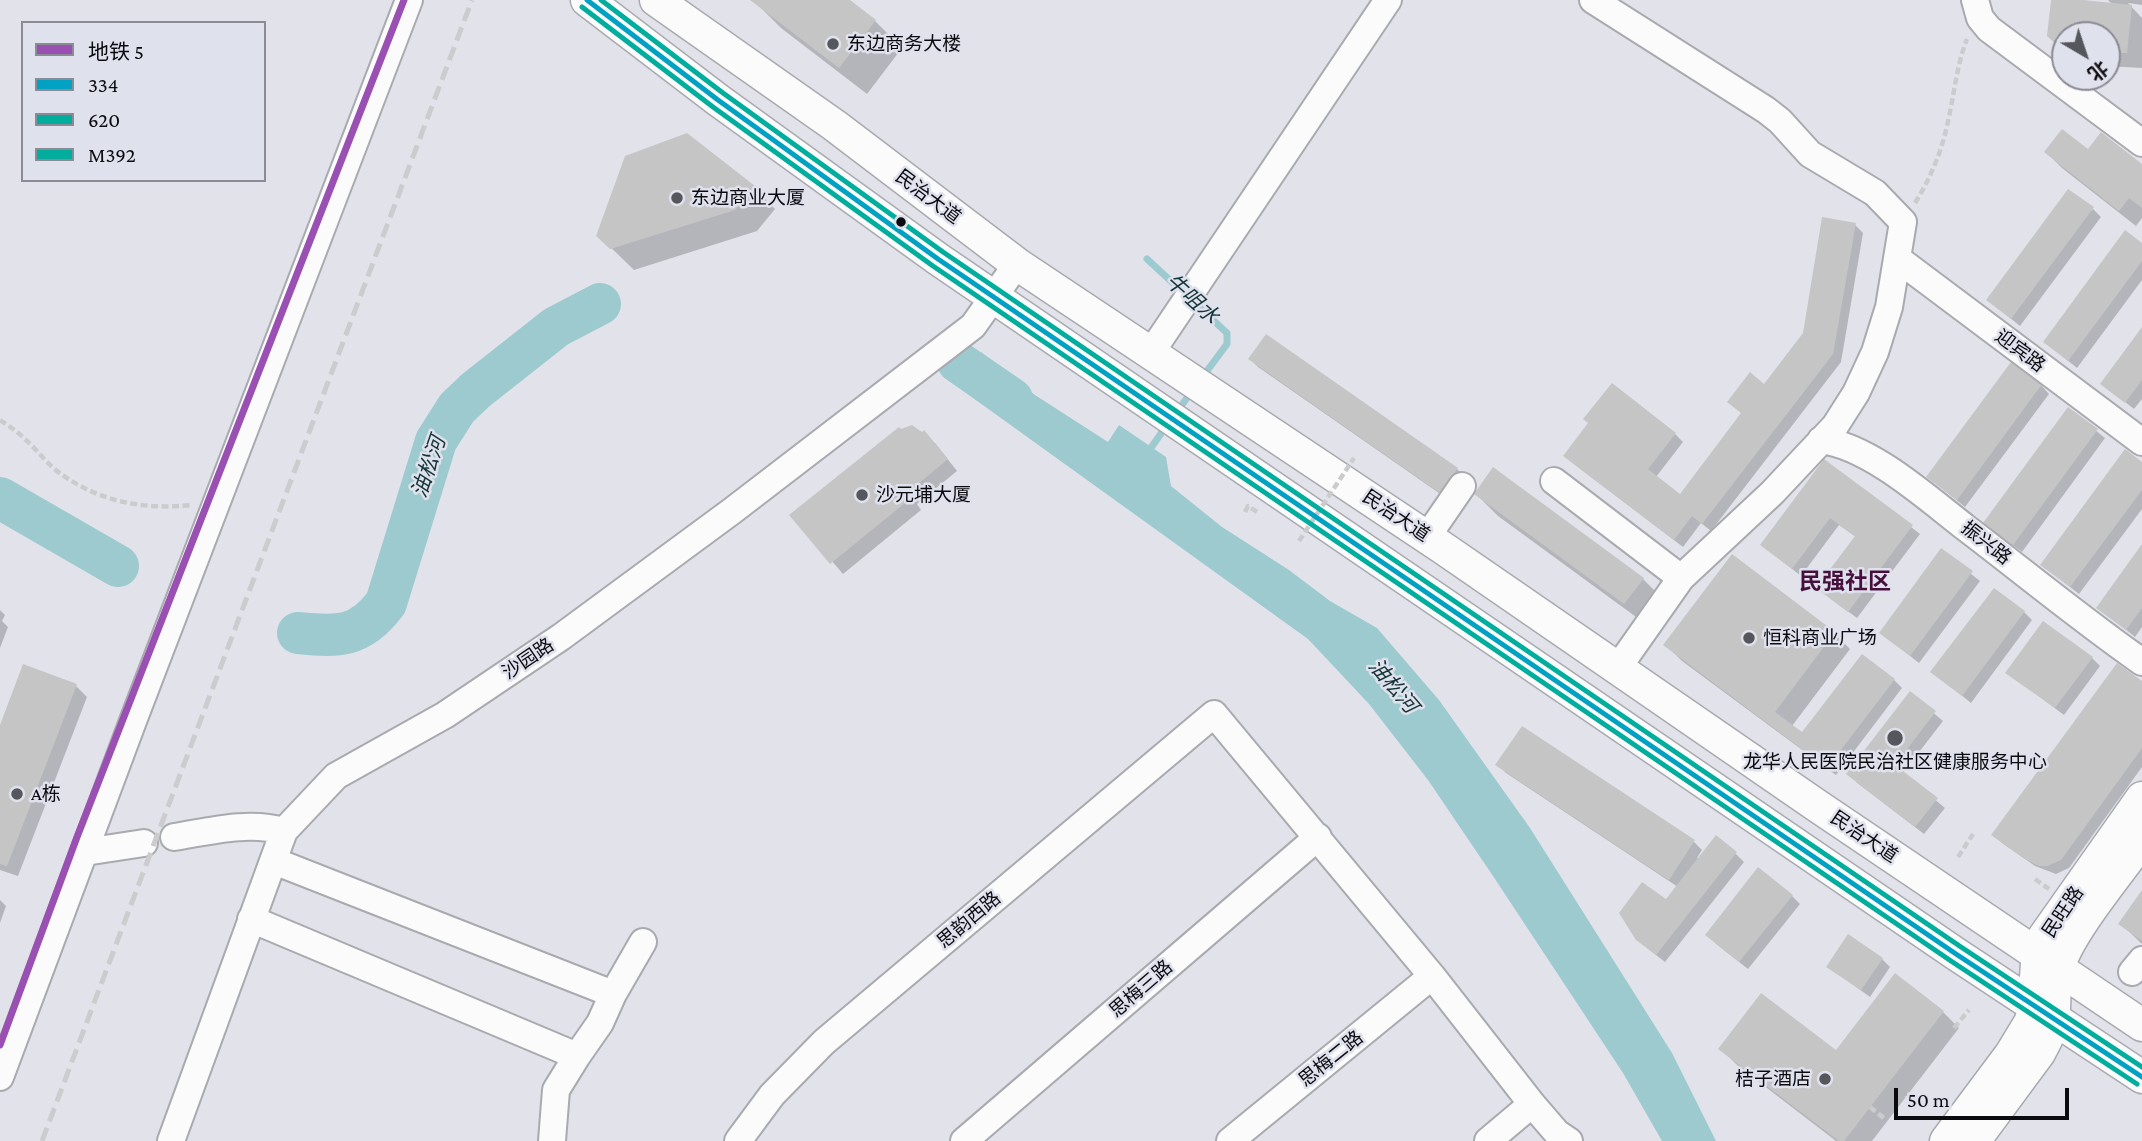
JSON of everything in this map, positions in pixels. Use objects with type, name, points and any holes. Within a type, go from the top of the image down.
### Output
[{"type":"main road","points":[[587,0],[718,100],[995,298],[2142,1077]]},
{"type":"main road","name":"民治大道","points":[[656,0],[834,124],[1017,264],[1427,537],[2142,1025]]},
{"type":"main road","name":"民旺路","points":[[1974,1141],[2039,1053],[2047,1038],[2044,1012],[2048,961],[2044,937],[2142,798]]},
{"type":"main road","name":"民旺路","points":[[2048,961],[2071,941],[2142,840]]},
{"type":"main road","name":"民旺路","points":[[1945,1141],[2031,1021],[2044,1012]]},
{"type":"street","points":[[0,1077],[409,0]]},
{"type":"street","points":[[1158,359],[1178,312],[1388,0]]},
{"type":"street","points":[[1593,0],[1766,110],[1780,121],[1810,154],[1875,193],[1903,222],[1889,307],[1875,352],[1856,393],[1835,426],[1817,434],[1772,494],[1681,579],[1617,669]]},
{"type":"street","points":[[1978,9],[2000,38],[2142,143]]},
{"type":"street","name":"迎宾路","points":[[1898,259],[2142,442]]},
{"type":"street","name":"沙园路","points":[[171,1141],[284,831],[336,776],[445,715],[561,637],[732,511],[961,335],[995,298],[1017,264]]},
{"type":"street","name":"振兴路","points":[[1817,434],[1854,448],[1877,463],[2142,662]]},
{"type":"street","points":[[1553,481],[1681,579]]},
{"type":"street","points":[[1427,537],[1462,486]]},
{"type":"street","name":"思韵西路","points":[[738,1141],[772,1095],[824,1042],[1214,714],[1318,837]]},
{"type":"street","points":[[174,837],[236,827],[266,826],[284,831]]},
{"type":"street","points":[[1318,837],[1532,1104],[1556,1133],[1569,1141]]},
{"type":"street","name":"思梅三路","points":[[964,1141],[1318,837]]},
{"type":"street","points":[[85,852],[144,843]]},
{"type":"street","points":[[274,861],[613,994]]},
{"type":"street","points":[[251,919],[576,1056]]},
{"type":"street","points":[[552,1141],[556,1090],[600,1023],[613,994],[643,942]]},
{"type":"street","name":"思梅二路","points":[[1230,1141],[1432,976]]},
{"type":"street","points":[[1488,1141],[1532,1104]]},
{"type":"path","points":[[1903,222],[1935,167],[1947,127],[1962,51],[1978,9]]},
{"type":"path","points":[[0,420],[26,440],[60,474],[103,496],[145,507],[195,505]]},
{"type":"path","points":[[1299,541],[1354,458]]},
{"type":"path","points":[[1958,856],[1973,834]]},
{"type":"path","points":[[2035,879],[2050,890]]},
{"type":"path","points":[[1954,1028],[1969,1010]]},
{"type":"path","points":[[1870,1107],[1885,1119]]},
{"type":"water","points":[[981,352],[1035,395],[1108,442],[1119,425],[1166,457],[1171,486],[1222,527],[1289,570],[1330,601],[1377,628],[1439,700],[1530,828],[1672,1053],[1716,1141],[1662,1141],[1623,1073],[1493,876],[1428,780],[1369,704],[1308,639],[948,380]]},
{"type":"building","name":"东边商务大楼","points":[[750,0],[850,0],[876,20],[839,68]]},
{"type":"building","points":[[2051,0],[2132,5],[2127,53],[2121,53],[2121,21],[2051,21],[2051,40],[2047,36]]},
{"type":"building","points":[[2062,129],[2088,149],[2101,132],[2142,164],[2142,208],[2129,198],[2119,211],[2044,152]]},
{"type":"building","name":"东边商业大厦","points":[[687,133],[755,186],[735,210],[610,249],[596,236],[625,156]]},
{"type":"building","points":[[2068,189],[2094,207],[2011,319],[1986,300]]},
{"type":"building","points":[[1822,217],[1856,223],[1833,354],[1702,524],[1692,516],[1674,540],[1563,456],[1588,423],[1583,419],[1612,383],[1676,433],[1648,469],[1680,494],[1741,413],[1727,402],[1750,372],[1764,384],[1803,333]]},
{"type":"building","points":[[2125,230],[2142,243],[2142,261],[2068,361],[2043,342]]},
{"type":"building","points":[[2142,327],[2142,380],[2125,403],[2100,384]]},
{"type":"building","points":[[1266,334],[1458,468],[1440,493],[1248,359]]},
{"type":"building","points":[[2011,362],[2042,384],[1957,500],[1926,477]]},
{"type":"building","points":[[2068,407],[2098,429],[2013,545],[1983,523]]},
{"type":"building","name":"沙元埔大厦","points":[[912,425],[922,432],[924,430],[948,459],[907,493],[911,498],[830,564],[789,515],[899,427],[901,429]]},
{"type":"building","points":[[2125,449],[2142,462],[2142,490],[2070,587],[2040,565]]},
{"type":"building","points":[[1824,459],[1913,525],[1848,612],[1816,588],[1855,536],[1830,518],[1792,569],[1760,545]]},
{"type":"building","points":[[1493,467],[1644,578],[1624,604],[1474,494]]},
{"type":"building","points":[[2142,544],[2142,608],[2126,630],[2096,608]]},
{"type":"building","points":[[1941,548],[1973,571],[1910,656],[1879,633]]},
{"type":"building","name":"恒科商业广场","points":[[1732,554],[1835,632],[1775,712],[1802,732],[1862,654],[1895,679],[1827,768],[1663,645]]},
{"type":"building","points":[[1994,588],[2025,611],[1962,696],[1930,672]]},
{"type":"building","points":[[2043,621],[2093,657],[2055,708],[2005,673]]},
{"type":"building","points":[[2117,663],[2142,681],[2142,748],[2061,860],[2047,866],[2039,866],[1991,835]]},
{"type":"building","name":"A栋","points":[[23,664],[77,684],[7,866],[0,864],[0,725]]},
{"type":"building","name":"龙华人民医院民治社区健康服务中心","points":[[1910,691],[1936,711],[1895,765],[1938,798],[1915,827],[1846,774]]},
{"type":"building","points":[[1522,726],[1695,840],[1669,880],[1495,765]]},
{"type":"building","points":[[1716,835],[1737,852],[1656,955],[1636,940],[1619,913],[1642,882],[1666,899]]},
{"type":"building","points":[[1758,867],[1793,895],[1739,962],[1705,935]]},
{"type":"building","points":[[2142,890],[2142,941],[2118,924]]},
{"type":"building","points":[[1848,934],[1883,958],[1861,990],[1826,967]]},
{"type":"building","name":"桔子酒店","points":[[1895,973],[1944,1011],[1844,1141],[1839,1141],[1718,1049],[1761,993],[1836,1050]]},
{"type":"waterway","name":"牛咀水","points":[[1147,259],[1227,333],[1227,344],[1201,379]]},
{"type":"waterway","name":"油松河","points":[[298,633],[347,633],[376,615],[386,603],[436,441],[457,408],[556,327],[600,304]]},
{"type":"waterway","name":"油松河","points":[[958,362],[1012,399]]},
{"type":"waterway","name":"牛咀水","points":[[1176,413],[1192,391]]},
{"type":"waterway","name":"牛咀水","points":[[1148,452],[1167,425]]},
{"type":"waterway","name":"油松河","points":[[0,498],[118,566]]},
{"type":"railway","points":[[42,1141],[472,0]]},
{"type":"metro line","name":"5","points":[[0,1045],[77,837],[404,0]]},
{"type":"transit line","name":"334","points":[[587,0],[718,100],[938,259],[1956,954],[2142,1077]]},
{"type":"transit line","name":"M392","points":[[601,0],[723,93],[943,252],[1961,947],[2142,1067]]},
{"type":"transit line","name":"620","points":[[582,7],[713,107],[933,266],[1951,961],[2137,1084]]},
{"type":"place","name":"东边商务大楼","points":[[833,44]]},
{"type":"place","name":"东边商业大厦","points":[[677,198]]},
{"type":"place","name":"沙元埔大厦","points":[[862,495]]},
{"type":"place","name":"恒科商业广场","points":[[1749,638]]},
{"type":"place","name":"龙华人民医院民治社区健康服务中心","points":[[1895,738]]},
{"type":"place","name":"A栋","points":[[17,794]]},
{"type":"place","name":"桔子酒店","points":[[1825,1079]]},
{"type":"district","name":"民强社区","points":[[1845,582]]}]
